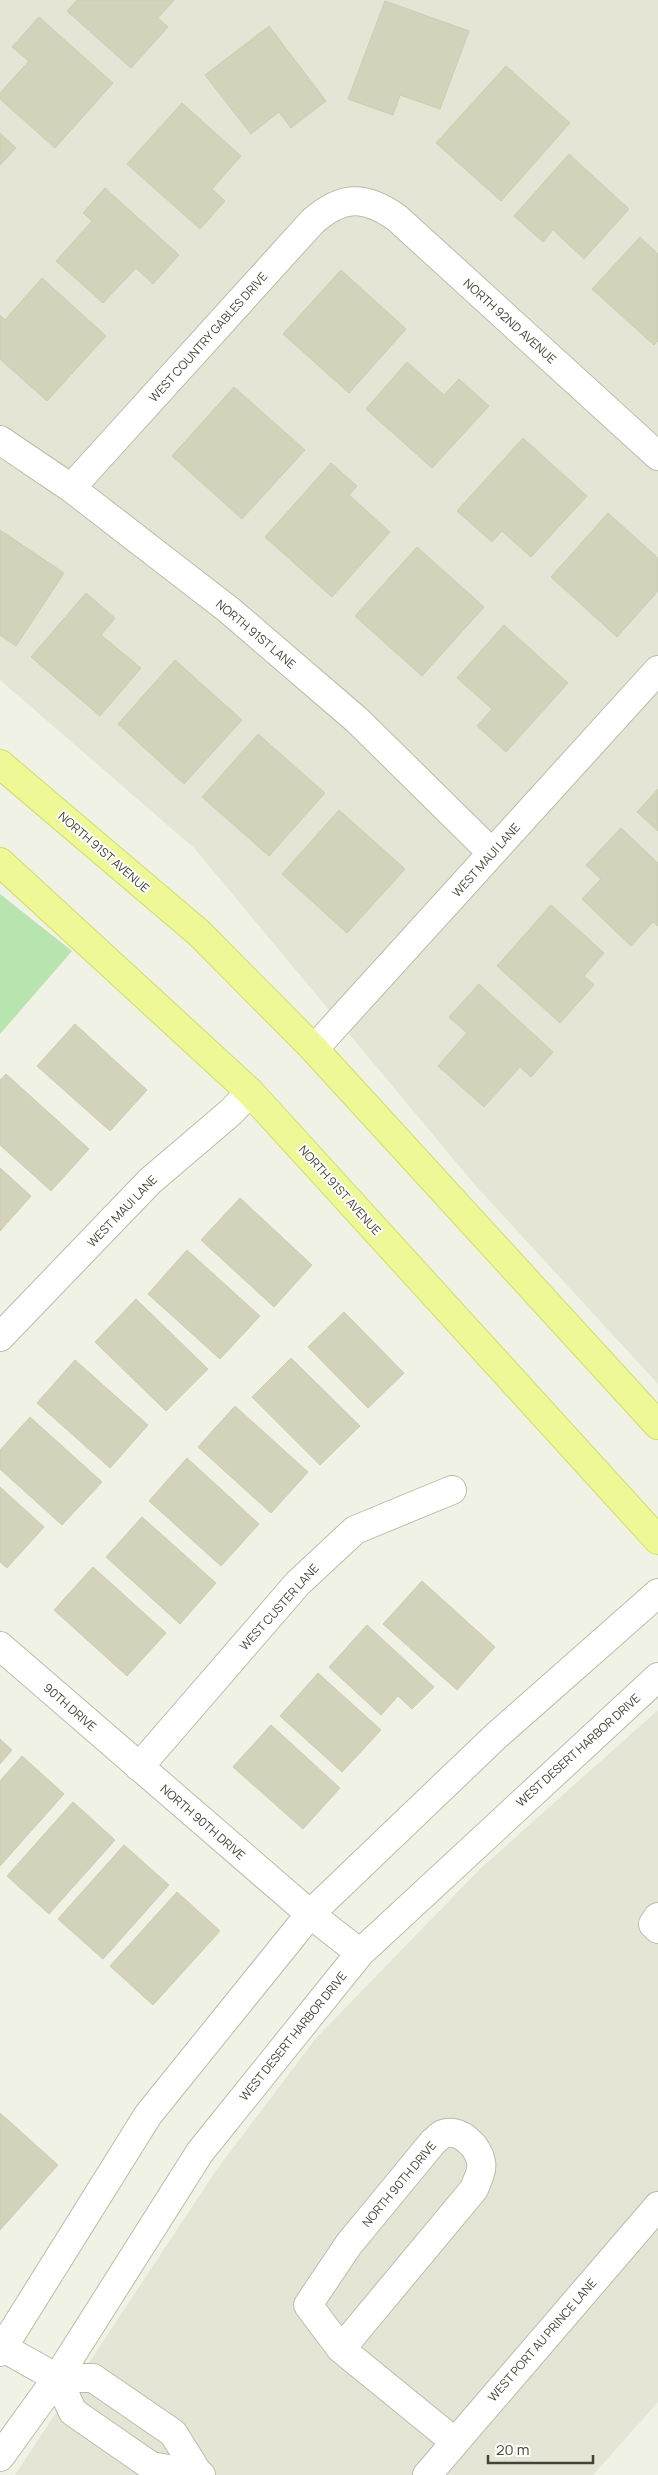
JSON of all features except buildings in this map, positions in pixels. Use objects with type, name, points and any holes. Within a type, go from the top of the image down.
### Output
[{"type":"main road","name":"NORTH 91ST AVENUE","points":[[0,764],[199,933],[314,1049],[658,1425]]},
{"type":"main road","name":"NORTH 91ST AVENUE","points":[[0,862],[250,1092],[658,1540]]},
{"type":"street","name":"NORTH 92ND AVENUE","points":[[354,200],[370,202],[397,218],[658,456]]},
{"type":"street","name":"WEST COUNTRY GABLES DRIVE","points":[[71,488],[312,222],[324,211],[339,203],[354,200]]},
{"type":"street","name":"NORTH 91ST LANE","points":[[0,440],[71,488],[229,610],[357,720],[492,854]]},
{"type":"street","name":"WEST MAUI LANE","points":[[314,1049],[658,670]]},
{"type":"street","name":"WEST MAUI LANE","points":[[0,1337],[150,1181],[231,1112],[250,1092]]},
{"type":"street","name":"WEST CUSTER LANE","points":[[139,1767],[298,1583],[355,1530],[452,1490]]},
{"type":"street","points":[[200,2474],[173,2433],[93,2378],[57,2378],[1,2349],[148,2115],[310,1914],[496,1736],[658,1593]]},
{"type":"street","name":"90TH DRIVE","points":[[0,1646],[139,1767]]},
{"type":"street","name":"WEST DESERT HARBOR DRIVE","points":[[0,2457],[57,2378],[200,2152],[360,1953],[658,1677]]},
{"type":"street","name":"NORTH 90TH DRIVE","points":[[139,1767],[310,1914],[360,1953]]},
{"type":"street","name":"NORTH 90TH DRIVE","points":[[341,2350],[474,2189],[482,2163],[476,2149],[466,2138],[454,2133],[442,2134],[433,2142],[349,2244],[308,2305],[341,2350],[454,2442]]},
{"type":"street","name":"WEST PORT AU PRINCE LANE","points":[[427,2475],[658,2206]]},
{"type":"street","points":[[57,2378],[73,2412],[151,2466],[200,2474]]},
{"type":"shaded area","points":[[0,0],[658,0],[658,1384],[475,1185],[194,848],[0,680]]},
{"type":"shaded area","points":[[658,1710],[658,2402],[593,2475],[15,2475],[217,2169],[317,2037],[480,1869]]},
{"type":"green space","points":[[0,894],[72,951],[0,1034]]}]
